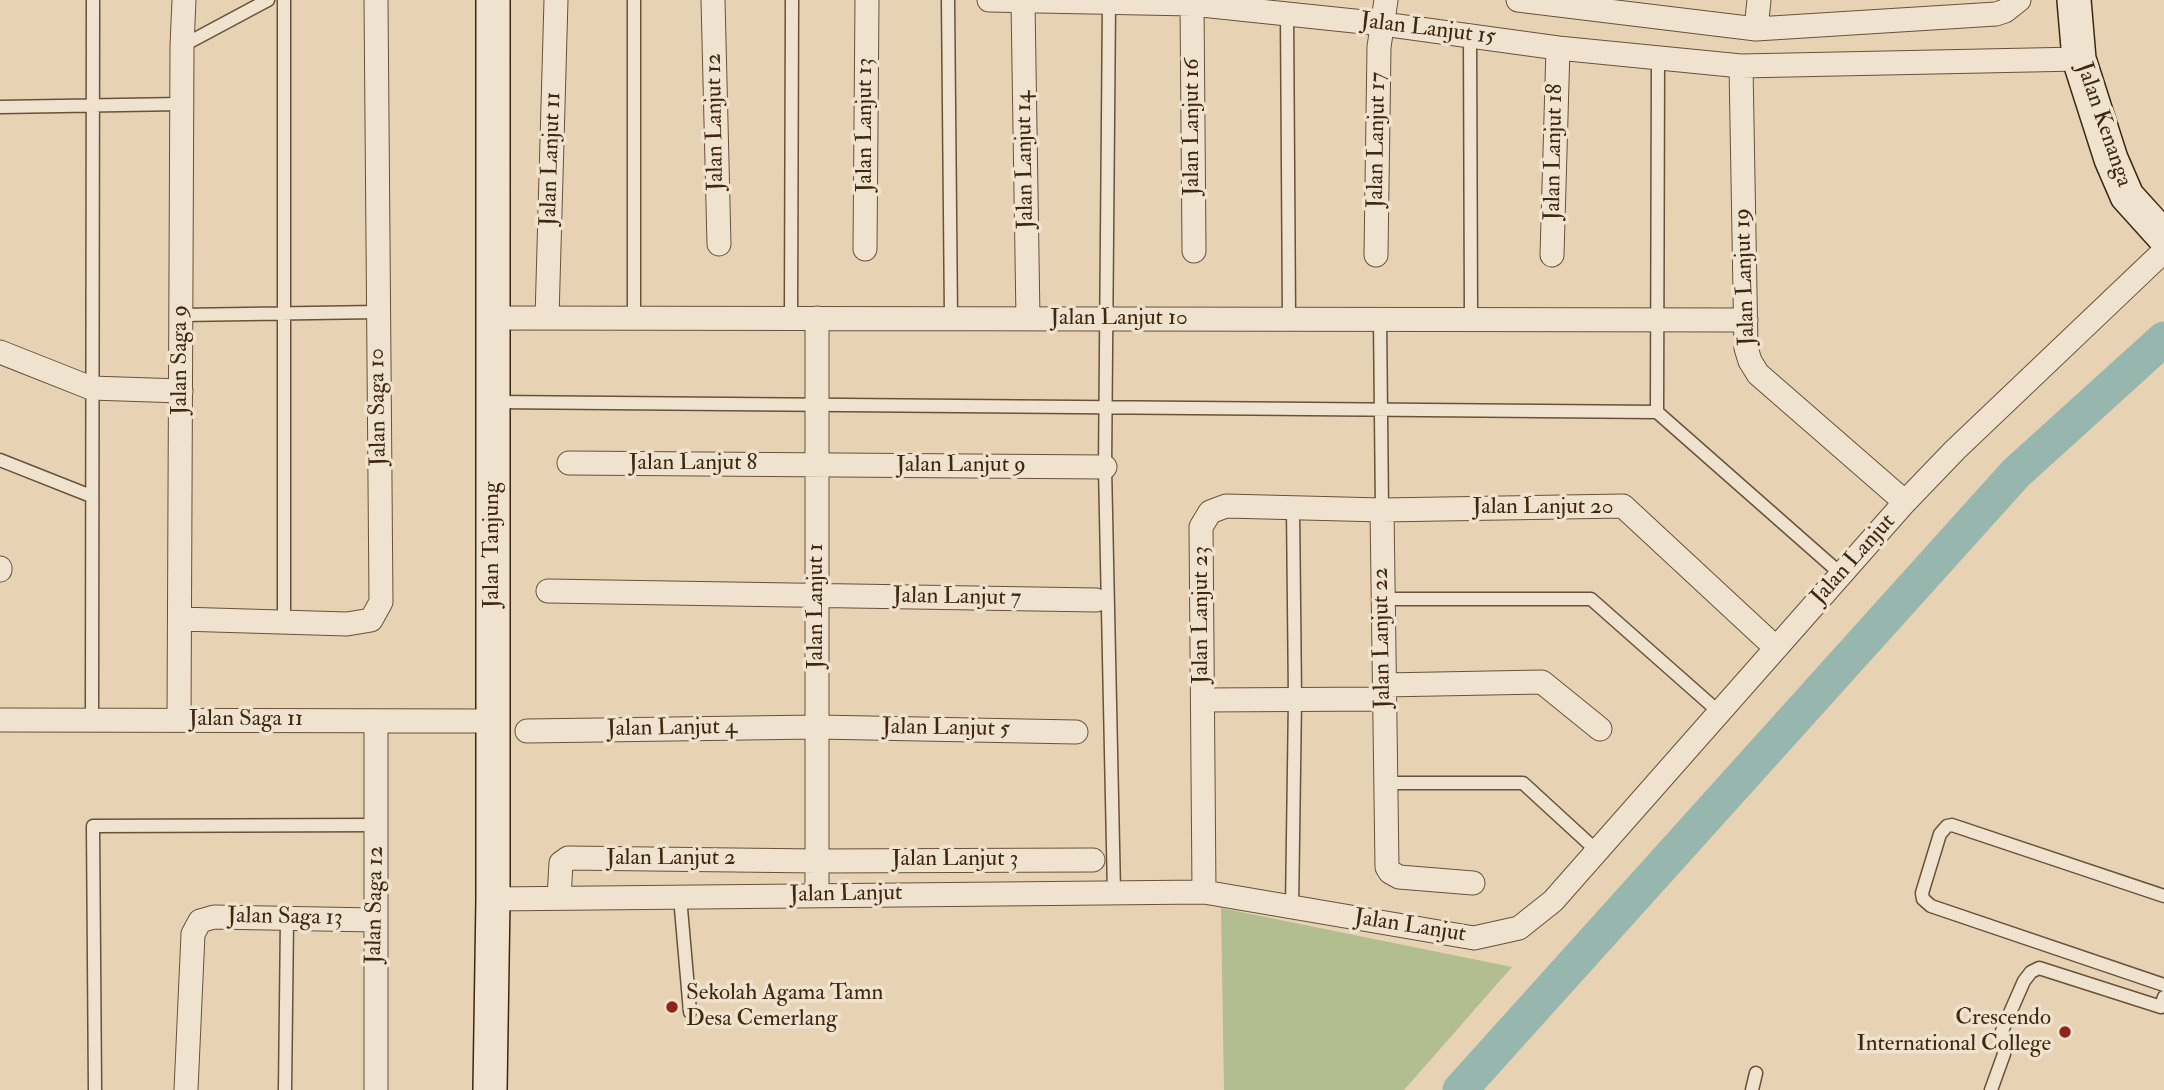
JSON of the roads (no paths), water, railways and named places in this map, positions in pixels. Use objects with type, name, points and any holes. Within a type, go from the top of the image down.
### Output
[{"type":"street","name":"Jalan Saga 9","points":[[179,720],[181,46],[184,0]]},
{"type":"street","name":"Jalan Saga 10","points":[[180,619],[347,624],[371,620],[381,602],[376,0]]},
{"type":"street","name":"Jalan Tanjung","points":[[490,1090],[493,899],[493,0]]},
{"type":"street","name":"Jalan Lanjut 11","points":[[547,318],[556,0]]},
{"type":"street","name":"Jalan Lanjut 12","points":[[713,0],[719,244]]},
{"type":"street","name":"Jalan Lanjut 13","points":[[865,249],[867,0]]},
{"type":"street","name":"Jalan Lanjut 15","points":[[989,0],[1192,4],[1383,24],[1558,48],[1741,66],[2079,59]]},
{"type":"street","name":"Jalan Lanjut 17","points":[[1376,255],[1379,47],[1386,0]]},
{"type":"street","points":[[1518,0],[1756,29],[1996,14],[2005,12],[2019,0]]},
{"type":"street","points":[[1756,29],[1759,0]]},
{"type":"street","name":"Jalan Kenanga","points":[[2074,0],[2079,59],[2120,181],[2138,210],[2164,237]]},
{"type":"street","name":"Jalan Lanjut 14","points":[[1023,2],[1028,319]]},
{"type":"street","name":"Jalan Lanjut 16","points":[[1192,4],[1194,251]]},
{"type":"street","name":"Jalan Lanjut 18","points":[[1552,255],[1558,48]]},
{"type":"street","name":"Jalan Lanjut 19","points":[[1741,66],[1746,348],[1749,361],[1758,373],[1905,502]]},
{"type":"street","name":"Jalan Lanjut","points":[[493,899],[1204,892],[1474,938],[1519,928],[1553,901],[1905,502],[1955,450],[2164,251]]},
{"type":"street","name":"Jalan Lanjut 10","points":[[493,318],[1746,320]]},
{"type":"street","name":"Jalan Lanjut 1","points":[[817,318],[817,895]]},
{"type":"street","points":[[0,352],[91,388],[181,391]]},
{"type":"street","name":"Jalan Lanjut 8","points":[[569,463],[817,464]]},
{"type":"street","name":"Jalan Lanjut 9","points":[[817,464],[1105,467]]},
{"type":"street","name":"Jalan Lanjut 23","points":[[1204,892],[1201,527],[1210,512],[1226,506],[1382,510]]},
{"type":"street","name":"Jalan Lanjut 20","points":[[1382,510],[1623,506],[1776,648]]},
{"type":"street","name":"Jalan Lanjut 22","points":[[1382,510],[1386,862],[1390,872],[1399,877],[1473,883]]},
{"type":"street","points":[[548,591],[817,596]]},
{"type":"street","name":"Jalan Lanjut 7","points":[[817,596],[1096,600]]},
{"type":"street","points":[[1203,700],[1296,699],[1542,682],[1600,729]]},
{"type":"street","name":"Jalan Saga 11","points":[[0,720],[492,721]]},
{"type":"street","name":"Jalan Saga 12","points":[[376,721],[376,1090]]},
{"type":"street","name":"Jalan Lanjut 4","points":[[527,731],[817,727]]},
{"type":"street","name":"Jalan Lanjut 5","points":[[817,727],[1076,732]]},
{"type":"street","name":"Jalan Lanjut 2","points":[[559,898],[561,863],[568,858],[817,861]]},
{"type":"street","name":"Jalan Lanjut 3","points":[[817,861],[1093,860]]},
{"type":"street","name":"Jalan Saga 13","points":[[186,1090],[193,934],[200,921],[214,917],[374,920]]},
{"type":"lane","points":[[92,720],[93,0]]},
{"type":"lane","points":[[181,46],[268,0]]},
{"type":"lane","points":[[284,0],[284,622]]},
{"type":"lane","points":[[634,0],[634,318]]},
{"type":"lane","points":[[791,318],[792,0]]},
{"type":"lane","points":[[948,0],[950,318]]},
{"type":"lane","points":[[1109,3],[1105,467],[1115,893]]},
{"type":"lane","points":[[1287,13],[1289,319]]},
{"type":"lane","points":[[1471,35],[1471,319]]},
{"type":"lane","points":[[1657,412],[1658,58]]},
{"type":"lane","points":[[0,107],[181,104]]},
{"type":"lane","points":[[181,315],[378,312]]},
{"type":"lane","name":"Jalan Lanjut 22","points":[[1380,319],[1382,510]]},
{"type":"lane","points":[[494,402],[1657,412],[1841,575]]},
{"type":"lane","points":[[0,460],[91,496]]},
{"type":"lane","points":[[1292,908],[1296,699],[1293,508]]},
{"type":"lane","points":[[1383,599],[1591,599],[1719,712]]},
{"type":"lane","points":[[1385,783],[1523,783],[1596,850]]},
{"type":"lane","points":[[95,1090],[93,826],[377,825]]},
{"type":"lane","points":[[2164,896],[1952,825],[1947,826],[1940,834],[1922,893],[1923,899],[1931,906],[2164,985]]},
{"type":"lane","points":[[680,897],[690,1013]]},
{"type":"lane","points":[[285,1090],[287,919]]},
{"type":"lane","points":[[1991,1090],[2004,1055],[2002,1031],[2024,981],[2031,972],[2039,968],[2161,1007],[2164,997]]},
{"type":"lane","points":[[1752,1090],[1756,1073]]},
{"type":"waterway","points":[[1460,1090],[2016,473],[2164,339]]},
{"type":"place","name":"Sekolah Agama Tamn Desa Cemerlang","points":[[672,1007]]},
{"type":"place","name":"Crescendo International College","points":[[2065,1032]]}]
